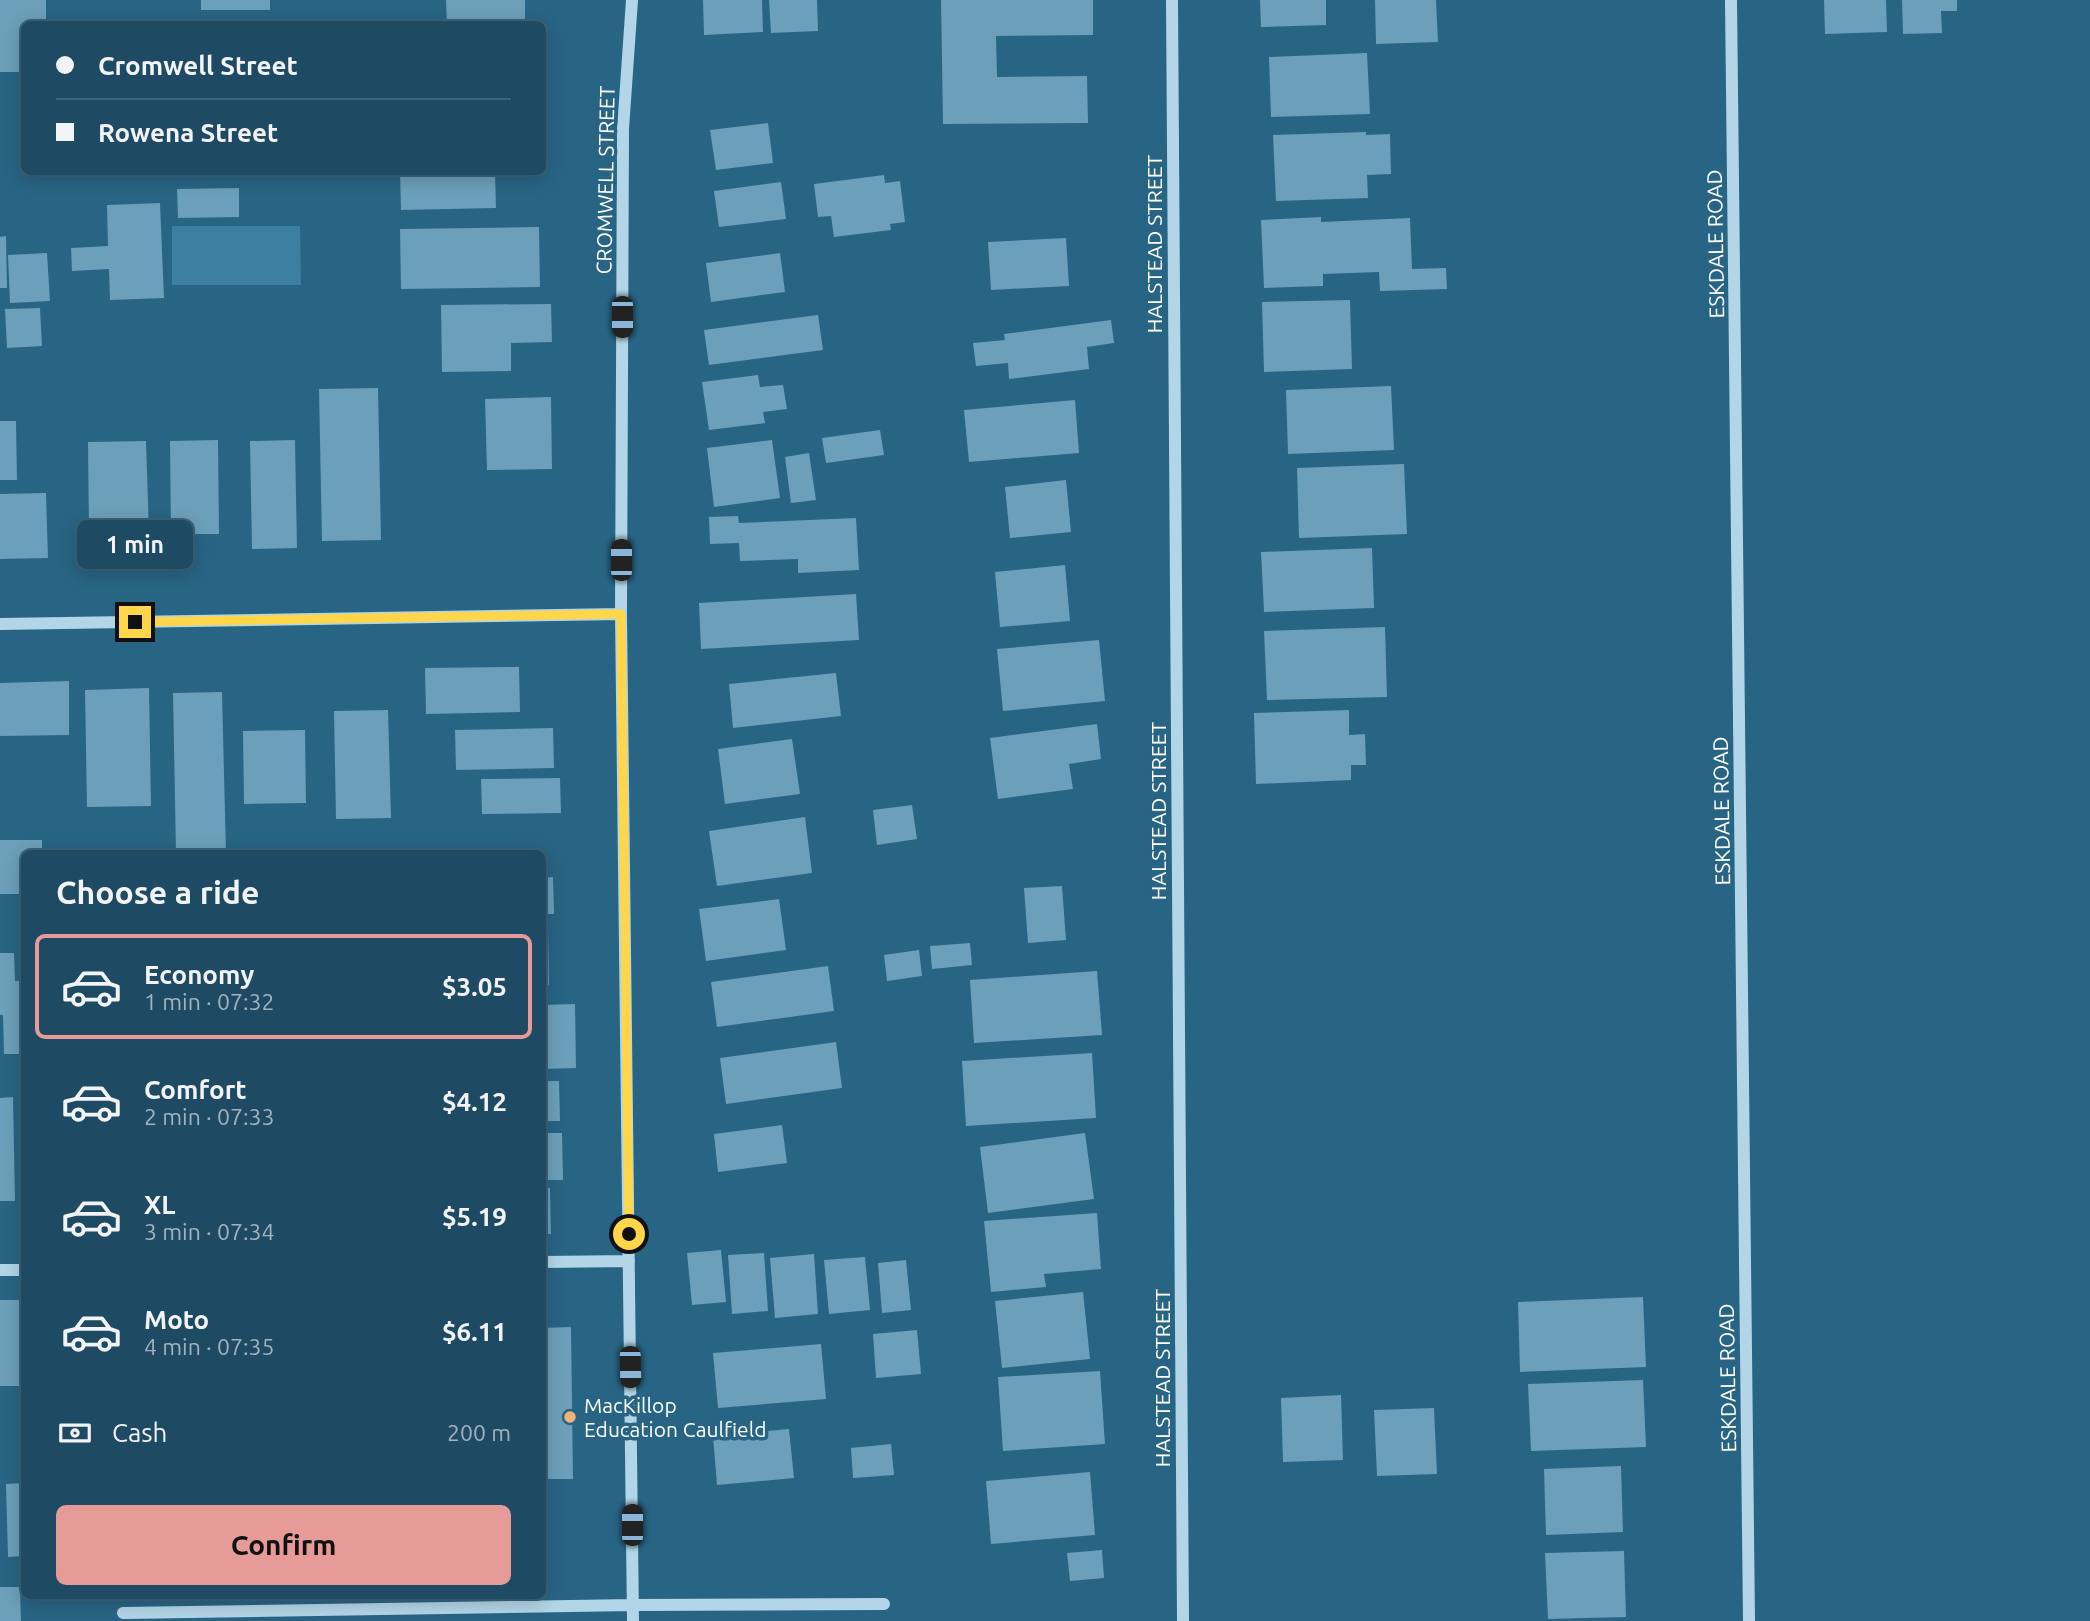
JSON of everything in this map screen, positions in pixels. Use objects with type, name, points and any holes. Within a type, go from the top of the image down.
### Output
[{"type":"street","name":"CROMWELL STREET","points":[[632,0],[623,129],[621,614],[633,1621]]},
{"type":"street","name":"HALSTEAD STREET","points":[[1172,0],[1183,1621]]},
{"type":"street","name":"ESKDALE ROAD","points":[[1731,0],[1749,1621]]},
{"type":"street","points":[[0,624],[621,614]]},
{"type":"street","points":[[546,1262],[629,1261]]},
{"type":"street","points":[[0,1270],[21,1270]]},
{"type":"street","points":[[123,1613],[884,1604]]},
{"type":"shaded area","points":[[172,226],[300,226],[301,285],[172,285]]},
{"type":"building","points":[[0,0],[46,0],[46,21],[21,21],[21,72],[0,72]]},
{"type":"building","points":[[201,0],[270,0],[270,10],[201,10]]},
{"type":"building","points":[[446,0],[525,0],[525,21],[447,21]]},
{"type":"building","points":[[703,0],[762,0],[763,32],[704,35]]},
{"type":"building","points":[[769,0],[817,0],[818,31],[771,33]]},
{"type":"building","points":[[941,0],[1093,0],[1093,35],[996,36],[997,77],[1087,76],[1088,123],[943,124]]},
{"type":"building","points":[[1260,0],[1326,0],[1326,25],[1261,27]]},
{"type":"building","points":[[1375,0],[1436,0],[1438,42],[1376,44]]},
{"type":"building","points":[[1824,0],[1886,0],[1887,32],[1825,34]]},
{"type":"building","points":[[1902,0],[1957,0],[1957,11],[1941,11],[1942,33],[1903,34]]},
{"type":"building","points":[[1367,53],[1370,114],[1271,117],[1269,57]]},
{"type":"building","points":[[768,123],[773,163],[716,170],[710,130]]},
{"type":"building","points":[[1366,132],[1366,135],[1390,134],[1391,174],[1367,175],[1368,198],[1276,201],[1273,135]]},
{"type":"building","points":[[400,175],[495,175],[496,208],[401,210]]},
{"type":"building","points":[[884,175],[885,183],[900,181],[905,222],[890,224],[891,230],[834,237],[831,216],[818,217],[814,184]]},
{"type":"building","points":[[781,182],[786,219],[719,227],[714,191]]},
{"type":"building","points":[[239,188],[239,217],[178,218],[177,189]]},
{"type":"building","points":[[160,203],[164,298],[110,300],[109,269],[72,271],[71,248],[108,246],[107,205]]},
{"type":"building","points":[[1321,217],[1321,222],[1410,218],[1412,269],[1446,268],[1447,289],[1380,291],[1379,272],[1323,274],[1323,286],[1264,288],[1261,220]]},
{"type":"building","points":[[539,227],[540,287],[401,289],[400,229]]},
{"type":"building","points":[[6,236],[7,288],[0,288],[0,237]]},
{"type":"building","points":[[1066,238],[1069,286],[991,290],[988,242]]},
{"type":"building","points":[[47,253],[50,301],[10,303],[8,255]]},
{"type":"building","points":[[780,253],[785,292],[711,302],[706,263]]},
{"type":"building","points":[[1350,300],[1352,369],[1264,372],[1262,302]]},
{"type":"building","points":[[551,304],[552,342],[511,343],[511,371],[442,372],[441,305]]},
{"type":"building","points":[[40,308],[42,346],[7,348],[5,309]]},
{"type":"building","points":[[818,315],[823,350],[709,365],[704,330]]},
{"type":"building","points":[[1111,320],[1114,343],[1087,347],[1089,369],[1009,379],[1008,363],[976,366],[973,343],[1005,340],[1004,334]]},
{"type":"building","points":[[758,375],[760,387],[783,385],[787,409],[763,412],[765,423],[709,430],[702,382]]},
{"type":"building","points":[[1391,386],[1394,450],[1288,454],[1286,390]]},
{"type":"building","points":[[378,388],[381,540],[322,541],[319,389]]},
{"type":"building","points":[[551,397],[552,469],[487,470],[485,399]]},
{"type":"building","points":[[1075,400],[1079,453],[969,462],[964,410]]},
{"type":"building","points":[[0,421],[16,421],[17,480],[0,480]]},
{"type":"building","points":[[880,430],[884,455],[826,463],[822,438]]},
{"type":"building","points":[[218,440],[219,534],[171,534],[170,441]]},
{"type":"building","points":[[295,440],[297,548],[252,549],[250,441]]},
{"type":"building","points":[[772,440],[780,498],[714,507],[707,448]]},
{"type":"building","points":[[146,441],[149,532],[89,533],[88,442]]},
{"type":"building","points":[[809,453],[816,500],[791,503],[785,457]]},
{"type":"building","points":[[1404,464],[1407,534],[1299,538],[1297,468]]},
{"type":"building","points":[[1066,480],[1071,532],[1010,538],[1005,487]]},
{"type":"building","points":[[46,493],[48,558],[0,559],[0,494]]},
{"type":"building","points":[[738,516],[739,523],[856,518],[859,570],[798,573],[798,559],[740,561],[739,543],[710,544],[709,517]]},
{"type":"building","points":[[1372,548],[1374,608],[1264,612],[1261,552]]},
{"type":"building","points":[[1065,565],[1070,621],[1000,627],[995,572]]},
{"type":"building","points":[[856,594],[859,640],[701,649],[699,603]]},
{"type":"building","points":[[1385,627],[1387,697],[1267,700],[1264,631]]},
{"type":"building","points":[[1099,640],[1105,701],[1003,711],[997,649]]},
{"type":"building","points":[[519,667],[520,712],[426,714],[425,668]]},
{"type":"building","points":[[836,673],[841,716],[733,728],[729,684]]},
{"type":"building","points":[[69,681],[69,735],[0,736],[0,683]]},
{"type":"building","points":[[149,688],[151,806],[87,807],[85,690]]},
{"type":"building","points":[[222,692],[226,850],[176,850],[173,693]]},
{"type":"building","points":[[388,710],[391,818],[336,819],[334,711]]},
{"type":"building","points":[[1349,710],[1349,735],[1365,734],[1366,765],[1351,765],[1351,780],[1256,784],[1254,713]]},
{"type":"building","points":[[1097,724],[1101,759],[1069,764],[1073,789],[998,799],[990,738]]},
{"type":"building","points":[[553,728],[554,768],[456,770],[455,730]]},
{"type":"building","points":[[305,730],[306,803],[244,804],[243,731]]},
{"type":"building","points":[[792,739],[800,794],[725,804],[718,749]]},
{"type":"building","points":[[560,778],[561,813],[482,814],[481,779]]},
{"type":"building","points":[[912,805],[917,839],[877,845],[873,810]]},
{"type":"building","points":[[805,817],[812,873],[717,886],[709,831]]},
{"type":"building","points":[[0,840],[42,840],[42,850],[21,850],[21,894],[0,894]]},
{"type":"building","points":[[553,877],[554,914],[546,914],[546,878]]},
{"type":"building","points":[[1062,886],[1066,940],[1028,943],[1024,888]]},
{"type":"building","points":[[779,899],[786,950],[706,961],[699,909]]},
{"type":"building","points":[[546,929],[548,929],[549,985],[546,985]]},
{"type":"building","points":[[970,943],[972,965],[932,969],[930,946]]},
{"type":"building","points":[[919,950],[922,976],[887,981],[884,955]]},
{"type":"building","points":[[0,953],[14,953],[15,981],[21,981],[21,1054],[4,1054],[3,1015],[0,1015]]},
{"type":"building","points":[[828,966],[834,1011],[717,1027],[711,982]]},
{"type":"building","points":[[1097,971],[1102,1035],[974,1043],[970,980]]},
{"type":"building","points":[[575,1004],[576,1068],[546,1069],[546,1005]]},
{"type":"building","points":[[836,1042],[842,1088],[726,1104],[720,1058]]},
{"type":"building","points":[[1092,1053],[1096,1118],[966,1126],[962,1061]]},
{"type":"building","points":[[546,1081],[559,1081],[560,1121],[546,1121]]},
{"type":"building","points":[[13,1097],[15,1201],[0,1201],[0,1098]]},
{"type":"building","points":[[782,1125],[787,1163],[718,1172],[714,1134]]},
{"type":"building","points":[[546,1133],[562,1133],[563,1180],[546,1180]]},
{"type":"building","points":[[1085,1133],[1094,1199],[988,1213],[980,1147]]},
{"type":"building","points":[[546,1188],[550,1188],[551,1234],[546,1234]]},
{"type":"building","points":[[1097,1213],[1101,1269],[1044,1274],[1046,1287],[991,1292],[984,1221]]},
{"type":"building","points":[[721,1250],[726,1302],[692,1305],[687,1253]]},
{"type":"building","points":[[764,1253],[768,1311],[732,1314],[728,1255]]},
{"type":"building","points":[[814,1254],[818,1314],[775,1318],[770,1258]]},
{"type":"building","points":[[865,1257],[870,1310],[829,1314],[824,1260]]},
{"type":"building","points":[[906,1260],[911,1310],[882,1313],[878,1263]]},
{"type":"building","points":[[1083,1292],[1090,1359],[1002,1368],[995,1301]]},
{"type":"building","points":[[1643,1297],[1646,1367],[1520,1372],[1518,1302]]},
{"type":"building","points":[[0,1300],[21,1300],[21,1386],[0,1386]]},
{"type":"building","points":[[571,1327],[573,1479],[546,1479],[546,1328]]},
{"type":"building","points":[[917,1330],[921,1374],[876,1378],[873,1334]]},
{"type":"building","points":[[821,1344],[826,1399],[718,1408],[713,1353]]},
{"type":"building","points":[[1100,1371],[1105,1444],[1003,1451],[998,1377]]},
{"type":"building","points":[[1643,1380],[1646,1447],[1531,1451],[1528,1384]]},
{"type":"building","points":[[1341,1395],[1343,1460],[1283,1462],[1281,1398]]},
{"type":"building","points":[[1434,1408],[1437,1474],[1377,1476],[1374,1410]]},
{"type":"building","points":[[789,1429],[794,1478],[717,1485],[713,1436]]},
{"type":"building","points":[[891,1444],[894,1475],[853,1478],[851,1448]]},
{"type":"building","points":[[1621,1466],[1623,1532],[1546,1535],[1544,1469]]},
{"type":"building","points":[[1090,1472],[1095,1535],[991,1544],[986,1481]]},
{"type":"building","points":[[21,1483],[21,1556],[8,1557],[6,1484]]},
{"type":"building","points":[[1102,1550],[1104,1578],[1070,1581],[1067,1553]]},
{"type":"building","points":[[1624,1551],[1626,1617],[1548,1619],[1545,1553]]},
{"type":"building","points":[[0,1587],[20,1587],[21,1621],[0,1621]]},
{"type":"place","name":"MacKillop Education Caulfield","points":[[570,1417]]},
{"type":"route","points":[[135,622],[621,614],[629,1234]]}]
